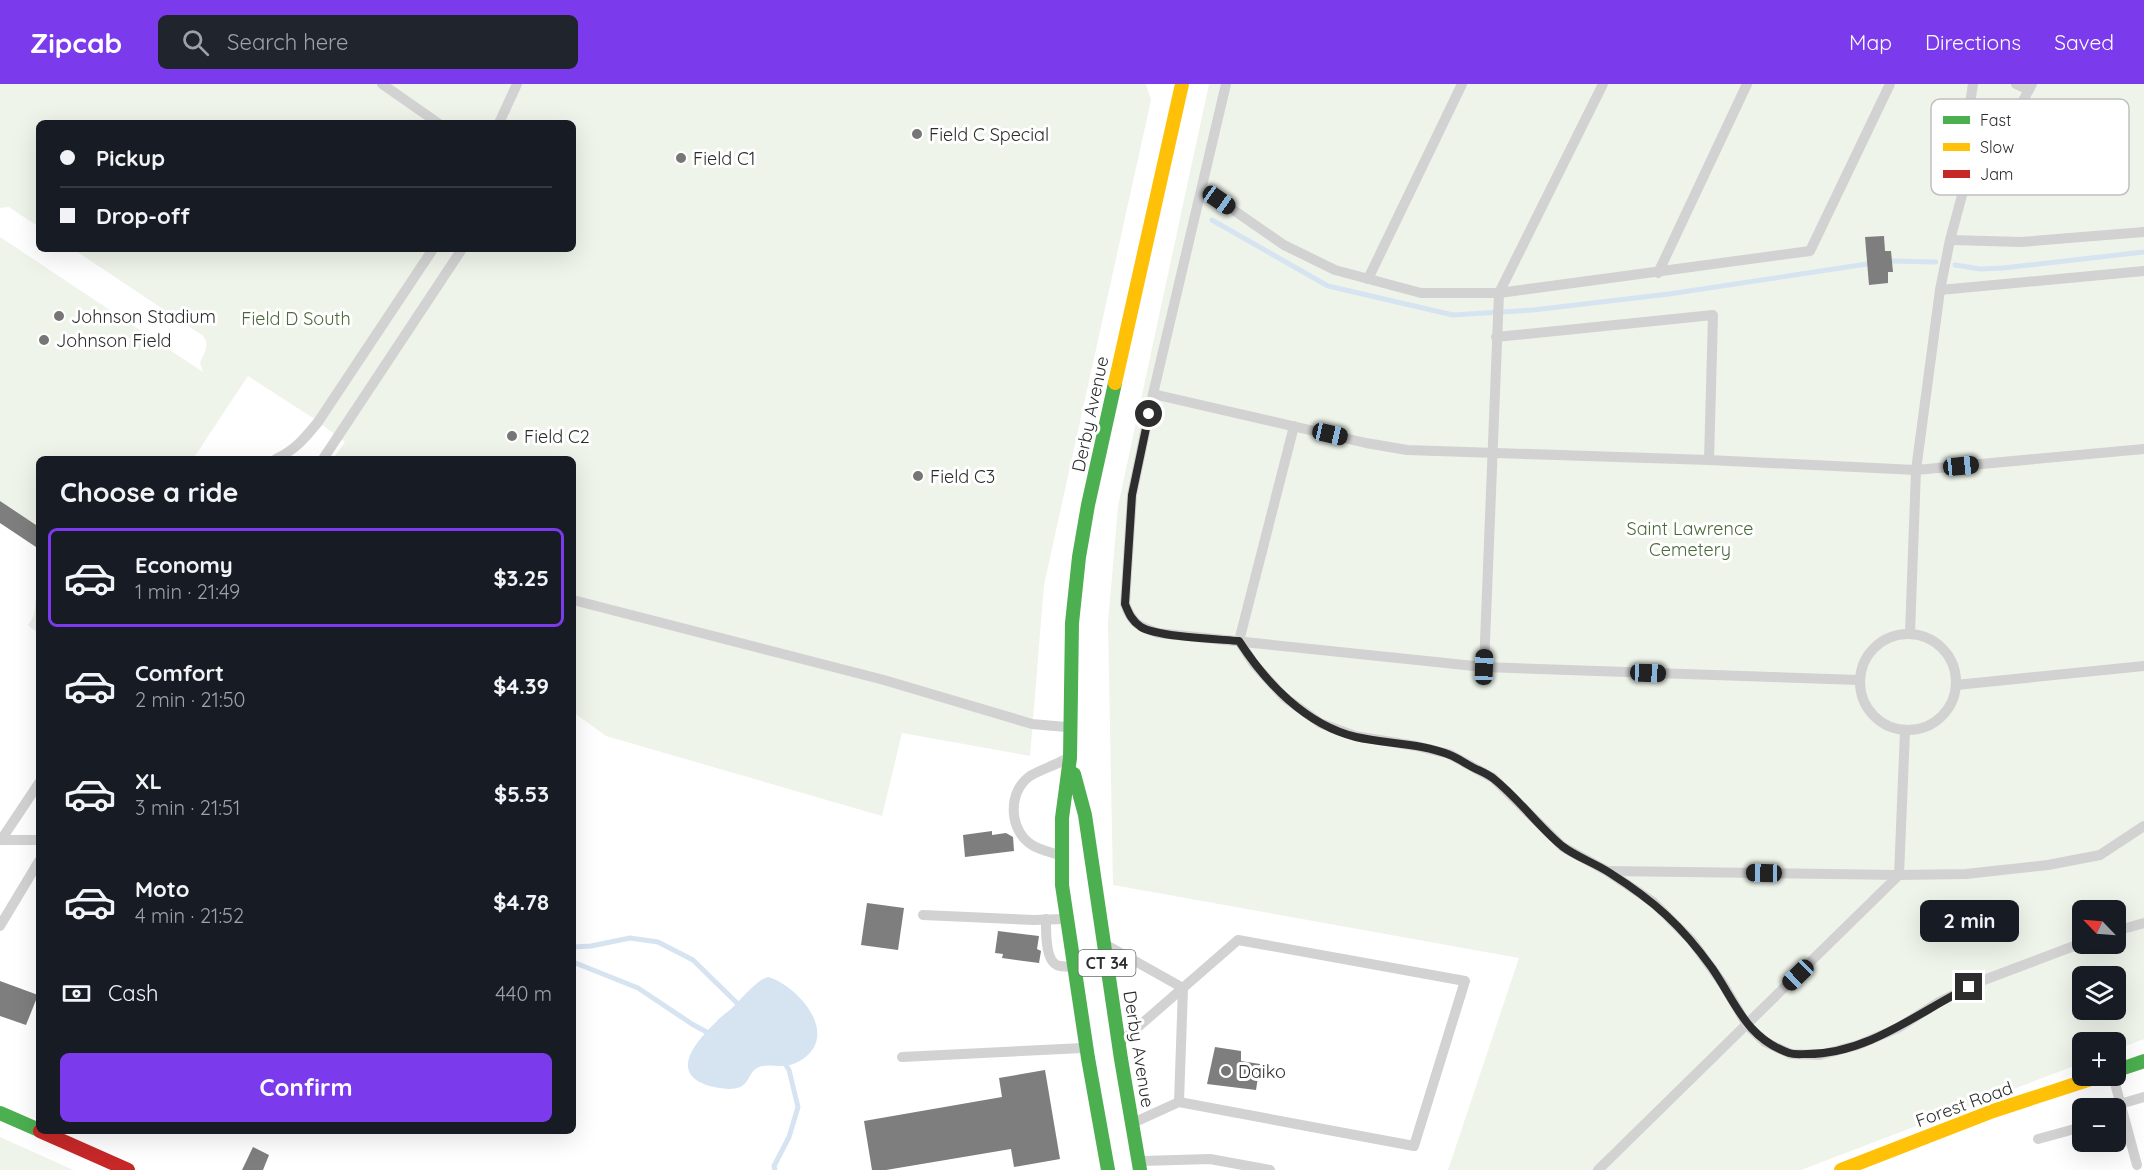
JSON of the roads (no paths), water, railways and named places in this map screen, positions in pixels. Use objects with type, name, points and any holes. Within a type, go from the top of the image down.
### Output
[{"type":"main road","name":"Derby Avenue","points":[[1140,1166],[1132,1123],[1074,967],[1062,885],[1062,818],[1070,758],[1072,623],[1079,557],[1088,505],[1182,84]]},
{"type":"main road","name":"Derby Avenue","points":[[1070,758],[1085,815],[1105,944],[1103,1046],[1108,1170]]},
{"type":"main road","points":[[2126,1067],[2144,1061]]},
{"type":"main road","name":"Forest Road","points":[[1841,1170],[1874,1164],[1993,1111],[2072,1085]]},
{"type":"main road","points":[[0,1113],[36,1129]]},
{"type":"main road","points":[[47,1134],[128,1170]]},
{"type":"lane","points":[[382,84],[434,120]]},
{"type":"lane","points":[[500,120],[517,84]]},
{"type":"lane","points":[[1226,84],[1153,394],[1132,495],[1125,604],[1130,617],[1142,627],[1158,633],[1484,667],[1859,680]]},
{"type":"lane","points":[[1368,279],[1462,84]]},
{"type":"lane","points":[[1484,667],[1498,299],[1603,84]]},
{"type":"lane","points":[[1658,273],[1747,84]]},
{"type":"lane","points":[[1203,189],[1284,245],[1335,270],[1421,293],[1498,299],[1810,251],[1890,84]]},
{"type":"lane","points":[[1971,99],[1973,84]]},
{"type":"lane","points":[[2016,84],[2031,87]]},
{"type":"lane","points":[[1910,634],[1916,470],[1940,290],[1962,195]]},
{"type":"lane","points":[[1950,240],[2021,242],[2144,232]]},
{"type":"lane","points":[[282,456],[297,446],[318,422],[431,252]]},
{"type":"lane","points":[[325,456],[460,252]]},
{"type":"lane","points":[[1940,290],[2144,271]]},
{"type":"lane","points":[[1496,337],[1713,315],[1709,460]]},
{"type":"lane","points":[[1153,394],[1366,443],[1407,450],[1709,460],[1916,470],[2144,449]]},
{"type":"lane","points":[[1294,426],[1239,641],[1254,664],[1284,697],[1320,723],[1354,736],[1449,754],[1493,778],[1563,847],[1607,871],[1653,902],[1692,941],[1723,984],[1747,1026],[1765,1042],[1791,1054],[1820,1054],[1858,1045],[1898,1028],[1939,1002],[1984,980],[2072,948]]},
{"type":"lane","points":[[576,601],[884,680],[1032,724],[1069,728]]},
{"type":"lane","points":[[1910,634],[1925,637],[1938,644],[1948,656],[1954,669],[1956,685],[1953,700],[1946,713],[1934,723],[1920,729],[1905,731],[1891,728],[1877,721],[1867,710],[1861,695],[1859,680],[1862,665],[1875,647],[1895,635],[1910,634]]},
{"type":"lane","points":[[1956,685],[2144,666]]},
{"type":"lane","points":[[1598,1170],[1899,875],[1905,731]]},
{"type":"lane","points":[[1062,856],[1032,845],[1019,832],[1013,811],[1017,794],[1028,777],[1070,758]]},
{"type":"lane","points":[[1,840],[36,788]]},
{"type":"lane","points":[[1607,871],[1966,874],[2048,865],[2100,855],[2144,826]]},
{"type":"lane","points":[[1,840],[36,840]]},
{"type":"lane","points":[[0,926],[36,867]]},
{"type":"lane","points":[[923,915],[1067,919]]},
{"type":"lane","points":[[1046,920],[1048,951],[1052,961],[1057,965],[1074,967]]},
{"type":"lane","points":[[2126,928],[2144,923]]},
{"type":"lane","points":[[902,1057],[1103,1046],[1183,988],[1238,940],[1465,981],[1414,1146],[1179,1102],[1132,1123]]},
{"type":"lane","points":[[1105,944],[1183,988]]},
{"type":"lane","points":[[1179,1102],[1183,988]]},
{"type":"lane","points":[[2126,1102],[2144,1097]]},
{"type":"lane","points":[[2038,1139],[2072,1130]]},
{"type":"lane","points":[[2126,1136],[2137,1165]]},
{"type":"lane","points":[[1140,1166],[1210,1159],[1270,1170]]},
{"type":"water","points":[[768,977],[791,990],[810,1011],[816,1024],[817,1036],[813,1048],[796,1063],[757,1068],[740,1087],[718,1088],[699,1082],[691,1075],[688,1067],[694,1048],[719,1019],[755,985]]},
{"type":"waterway","points":[[1212,220],[1328,286],[1453,315],[1533,310],[1669,294],[1867,264]]},
{"type":"waterway","points":[[1955,265],[1980,269],[2003,268],[2144,252]]},
{"type":"waterway","points":[[1892,261],[1936,262]]},
{"type":"waterway","points":[[576,947],[630,938],[658,942],[693,960],[742,1008]]},
{"type":"waterway","points":[[576,963],[638,988],[712,1035]]},
{"type":"waterway","points":[[775,1170],[774,1166],[789,1137],[798,1107],[789,1070],[784,1062]]},
{"type":"place","name":"Field C Special","points":[[917,134]]},
{"type":"place","name":"Field C1","points":[[681,158]]},
{"type":"place","name":"Johnson Stadium","points":[[59,316]]},
{"type":"place","name":"Johnson Field","points":[[44,340]]},
{"type":"place","name":"Field C2","points":[[512,436]]},
{"type":"place","name":"Field C3","points":[[918,476]]},
{"type":"place","name":"Daiko","points":[[1226,1071]]},
{"type":"park label","name":"Field D South","points":[[296,318]]},
{"type":"park label","name":"Saint Lawrence Cemetery","points":[[1690,538]]}]
